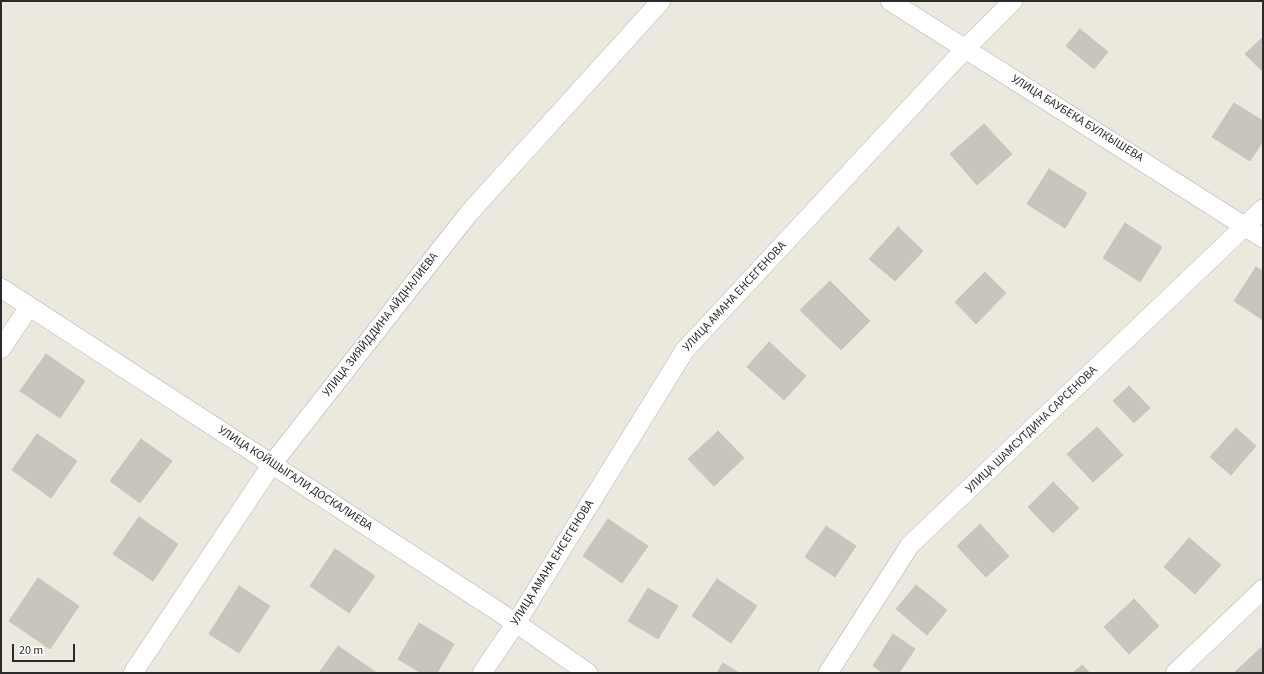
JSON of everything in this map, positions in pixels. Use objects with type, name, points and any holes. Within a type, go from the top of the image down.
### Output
[{"type":"street","name":"УЛИЦА ЗИЯЙДДИНА АЙДНАЛИЕВА","points":[[133,673],[272,464],[469,213],[661,1]]},
{"type":"street","name":"УЛИЦА БАУБЕКА БУЛКЫШЕВА","points":[[890,1],[1263,238]]},
{"type":"street","name":"УЛИЦА АМАНА ЕНСЕГЕНОВА","points":[[482,673],[516,623],[685,350],[965,49],[1013,1]]},
{"type":"street","name":"УЛИЦА ШАМСУТДИНА САРСЕНОВА","points":[[828,673],[910,545],[1263,209]]},
{"type":"street","name":"УЛИЦА КОЙШЫГАЛИ ДОСКАЛИЕВА","points":[[1,288],[516,623],[588,673]]},
{"type":"street","points":[[1,349],[29,307]]},
{"type":"street","points":[[1175,673],[1263,589]]},
{"type":"building","points":[[1080,29],[1108,52],[1094,69],[1066,46]]},
{"type":"building","points":[[1263,37],[1263,72],[1245,54]]},
{"type":"building","points":[[1234,103],[1263,121],[1263,141],[1250,161],[1212,137]]},
{"type":"building","points":[[984,124],[1012,154],[977,185],[950,154]]},
{"type":"building","points":[[1049,169],[1087,193],[1065,228],[1027,204]]},
{"type":"building","points":[[1125,223],[1162,247],[1140,282],[1103,258]]},
{"type":"building","points":[[898,227],[923,251],[895,281],[869,259]]},
{"type":"building","points":[[1256,267],[1263,271],[1263,320],[1234,301]]},
{"type":"building","points":[[985,272],[1006,293],[976,324],[955,302]]},
{"type":"building","points":[[830,281],[870,321],[841,350],[800,310]]},
{"type":"building","points":[[769,342],[806,376],[784,400],[747,367]]},
{"type":"building","points":[[46,354],[85,381],[60,418],[20,391]]},
{"type":"building","points":[[1129,386],[1150,408],[1134,423],[1113,401]]},
{"type":"building","points":[[1097,427],[1123,455],[1093,482],[1067,454]]},
{"type":"building","points":[[1236,428],[1256,446],[1231,475],[1210,457]]},
{"type":"building","points":[[718,431],[744,458],[714,486],[688,459]]},
{"type":"building","points":[[37,434],[77,461],[51,498],[12,470]]},
{"type":"building","points":[[141,439],[172,461],[140,503],[110,481]]},
{"type":"building","points":[[1053,482],[1079,508],[1053,533],[1028,507]]},
{"type":"building","points":[[139,517],[178,544],[153,581],[113,554]]},
{"type":"building","points":[[608,519],[648,546],[622,583],[583,556]]},
{"type":"building","points":[[980,524],[1009,556],[986,577],[957,546]]},
{"type":"building","points":[[826,526],[856,546],[835,577],[805,557]]},
{"type":"building","points":[[1189,538],[1221,565],[1195,594],[1164,567]]},
{"type":"building","points":[[335,549],[375,576],[349,613],[310,586]]},
{"type":"building","points":[[38,578],[79,606],[50,649],[9,621]]},
{"type":"building","points":[[717,579],[757,606],[731,643],[692,616]]},
{"type":"building","points":[[916,585],[947,610],[927,635],[896,609]]},
{"type":"building","points":[[239,586],[270,606],[239,653],[209,634]]},
{"type":"building","points":[[648,588],[678,606],[658,639],[628,621]]},
{"type":"building","points":[[1134,599],[1159,626],[1129,654],[1104,627]]},
{"type":"building","points":[[419,623],[454,644],[437,673],[421,673],[398,659]]},
{"type":"building","points":[[893,634],[915,649],[899,673],[883,673],[873,666]]},
{"type":"building","points":[[338,646],[377,673],[319,673]]},
{"type":"building","points":[[1263,646],[1263,673],[1235,672]]},
{"type":"building","points":[[723,663],[739,673],[717,673]]},
{"type":"building","points":[[1082,665],[1090,673],[1073,673]]}]
